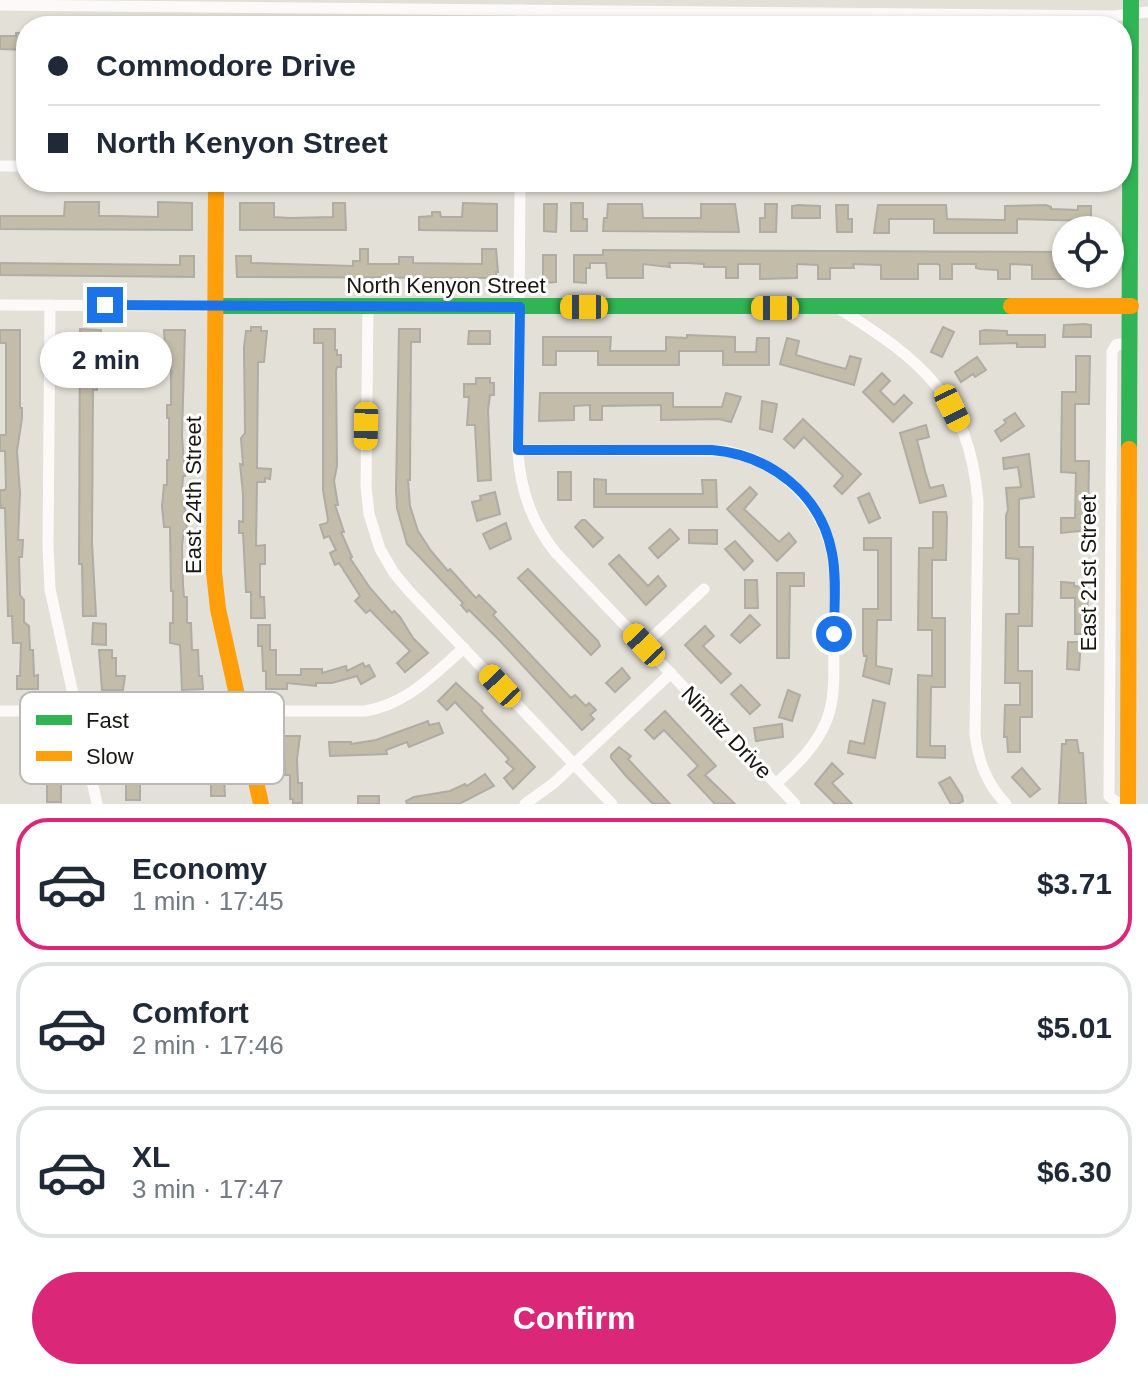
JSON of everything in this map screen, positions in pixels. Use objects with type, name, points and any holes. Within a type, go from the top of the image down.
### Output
[{"type":"street","points":[[0,5],[1114,16],[1137,8]]},
{"type":"street","name":"East 21st Street","points":[[1132,80],[1137,8]]},
{"type":"street","points":[[522,10],[522,16]]},
{"type":"street","points":[[830,11],[830,16]]},
{"type":"street","name":"East 24th Street","points":[[216,192],[214,572],[218,609],[236,692]]},
{"type":"street","name":"Nimitz Drive","points":[[520,192],[518,450],[524,496],[542,534],[556,553],[795,804]]},
{"type":"street","name":"East 21st Street","points":[[1127,192],[1131,306],[1128,803]]},
{"type":"street","name":"North Kenyon Street","points":[[0,305],[1131,306]]},
{"type":"street","points":[[50,305],[49,570],[55,617],[72,692]]},
{"type":"street","points":[[368,306],[366,486],[372,528],[380,549],[397,577],[612,804]]},
{"type":"street","points":[[838,308],[886,338],[920,366],[950,404],[966,439],[975,472],[978,501],[975,735],[985,776],[1006,804]]},
{"type":"street","points":[[518,450],[726,451],[753,458],[777,471],[810,503],[827,535],[835,571],[832,702],[814,745],[776,784]]},
{"type":"street","points":[[644,645],[704,589]]},
{"type":"street","points":[[284,712],[350,712],[379,708],[413,692],[464,648]]},
{"type":"street","points":[[525,804],[574,764],[671,673]]},
{"type":"street","points":[[92,784],[97,804]]},
{"type":"street","name":"East 24th Street","points":[[256,784],[261,804]]},
{"type":"building","points":[[0,36],[16,36],[16,50],[0,49]]},
{"type":"building","points":[[65,202],[99,202],[99,216],[158,217],[158,202],[192,203],[192,230],[0,229],[0,216],[64,216]]},
{"type":"building","points":[[240,203],[274,203],[274,217],[290,218],[333,217],[333,203],[345,203],[346,230],[240,230]]},
{"type":"building","points":[[463,203],[497,204],[497,231],[419,230],[419,217],[432,216],[432,212],[440,212],[441,217],[462,217]]},
{"type":"building","points":[[571,203],[583,203],[587,231],[571,231]]},
{"type":"building","points":[[544,204],[557,204],[556,232],[544,231]]},
{"type":"building","points":[[608,204],[642,204],[643,218],[701,218],[701,204],[735,204],[739,232],[603,231]]},
{"type":"building","points":[[765,204],[777,204],[776,232],[760,232],[760,218],[765,218]]},
{"type":"building","points":[[836,205],[848,205],[852,232],[837,232]]},
{"type":"building","points":[[878,205],[946,205],[947,219],[1001,220],[1005,220],[1005,206],[1046,205],[1051,209],[1078,210],[1078,206],[1091,206],[1091,216],[1017,219],[1017,233],[934,233],[934,219],[889,219],[889,233],[874,233]]},
{"type":"building","points":[[792,206],[820,206],[820,218],[792,218]]},
{"type":"building","points":[[360,249],[368,249],[368,264],[399,264],[399,257],[413,257],[413,263],[482,264],[482,249],[496,249],[498,272],[496,278],[237,277],[236,256],[251,256],[251,263],[353,266],[353,261],[360,261]]},
{"type":"building","points":[[603,250],[1052,252],[1052,279],[1032,279],[1032,265],[1010,264],[1010,279],[998,279],[998,270],[976,268],[976,264],[952,264],[952,279],[940,279],[940,265],[937,264],[918,264],[918,279],[881,279],[881,265],[853,264],[854,268],[830,268],[830,279],[818,279],[818,265],[797,264],[797,278],[760,279],[760,264],[738,264],[738,278],[726,278],[726,267],[688,263],[669,263],[670,267],[643,264],[643,278],[607,278],[606,263],[590,263],[590,268],[586,268],[586,283],[574,282],[574,255],[603,255]]},
{"type":"building","points":[[543,255],[556,255],[556,282],[543,283]]},
{"type":"building","points":[[180,256],[194,256],[194,277],[0,275],[0,263],[180,265]]},
{"type":"building","points":[[1064,325],[1091,325],[1091,337],[1063,337]]},
{"type":"building","points":[[251,327],[261,327],[261,331],[267,331],[264,362],[258,362],[257,468],[271,469],[270,479],[257,482],[256,546],[265,545],[265,564],[260,564],[260,597],[264,597],[265,618],[251,618],[251,592],[246,592],[243,533],[239,533],[239,521],[243,522],[240,464],[243,465],[241,438],[245,433],[244,348],[246,331],[251,331]]},
{"type":"building","points":[[943,327],[954,332],[942,357],[931,352]]},
{"type":"building","points":[[80,329],[101,330],[101,371],[97,371],[97,390],[93,390],[92,542],[96,616],[83,616],[82,564],[79,564]]},
{"type":"building","points":[[314,329],[335,329],[335,350],[337,355],[341,355],[341,367],[337,367],[336,371],[337,466],[334,481],[338,505],[335,505],[350,558],[370,588],[392,613],[394,611],[400,617],[413,638],[428,653],[405,672],[397,663],[410,651],[370,610],[366,613],[355,601],[360,596],[339,563],[335,565],[330,553],[336,550],[329,536],[324,538],[320,525],[328,520],[323,490],[323,343],[314,343]]},
{"type":"building","points":[[399,329],[420,329],[420,342],[411,342],[408,480],[410,506],[418,531],[448,571],[450,569],[476,598],[479,595],[496,612],[493,615],[571,698],[575,695],[586,706],[589,703],[596,710],[590,715],[594,719],[582,730],[501,642],[469,610],[467,612],[461,605],[463,603],[407,544],[397,508],[396,490]]},
{"type":"building","points":[[0,330],[20,330],[22,418],[17,451],[20,493],[18,540],[23,540],[22,557],[19,557],[20,595],[24,600],[24,622],[29,626],[30,650],[33,650],[38,689],[17,689],[21,643],[13,643],[12,616],[8,616],[5,508],[1,508],[0,500],[0,490],[6,487],[5,451],[0,451],[0,435],[6,435],[6,343],[0,343]]},
{"type":"building","points":[[164,330],[185,330],[182,436],[185,476],[182,491],[186,491],[187,530],[184,530],[182,546],[183,585],[184,597],[187,597],[187,623],[191,623],[192,650],[198,650],[203,689],[182,690],[180,645],[170,643],[173,591],[170,527],[164,527],[162,506],[169,460],[167,405],[171,405],[171,368],[166,368]]},
{"type":"building","points":[[469,331],[490,331],[490,344],[468,344]]},
{"type":"building","points":[[980,331],[1007,331],[1007,335],[1045,335],[1045,347],[1017,347],[1017,343],[980,344]]},
{"type":"building","points":[[687,335],[735,337],[735,352],[756,352],[757,338],[769,338],[769,365],[723,365],[723,351],[679,351],[679,365],[598,365],[598,351],[556,351],[556,365],[543,365],[543,337],[611,337],[610,351],[666,351],[666,337],[687,338]]},
{"type":"building","points":[[787,338],[799,341],[796,355],[827,364],[846,369],[850,356],[861,359],[854,385],[780,364]]},
{"type":"building","points":[[1076,356],[1090,356],[1089,404],[1075,404],[1075,461],[1089,461],[1088,530],[1061,533],[1061,518],[1075,518],[1076,473],[1061,472],[1062,392],[1076,392]]},
{"type":"building","points":[[977,357],[986,370],[961,382],[955,372]]},
{"type":"building","points":[[882,373],[890,381],[880,391],[894,405],[904,395],[912,403],[893,422],[863,392]]},
{"type":"building","points":[[476,378],[490,378],[490,383],[494,383],[494,395],[490,395],[488,410],[491,480],[478,481],[475,425],[467,425],[469,397],[464,397],[464,384],[476,384]]},
{"type":"building","points":[[540,393],[673,393],[673,407],[722,407],[726,393],[741,397],[731,422],[719,419],[661,420],[661,405],[602,406],[602,420],[590,420],[590,405],[574,406],[574,420],[539,421]]},
{"type":"building","points":[[762,401],[777,404],[772,432],[760,429]]},
{"type":"building","points":[[1015,413],[1024,426],[1001,441],[995,431]]},
{"type":"building","points":[[803,419],[861,474],[842,494],[834,486],[843,476],[804,437],[794,448],[784,439]]},
{"type":"building","points":[[926,425],[929,437],[917,440],[925,471],[930,488],[943,485],[946,496],[920,503],[900,433]]},
{"type":"building","points":[[1029,454],[1034,497],[1019,499],[1019,547],[1033,547],[1032,626],[1018,626],[1018,671],[1032,671],[1032,717],[1020,717],[1020,752],[1008,752],[1007,737],[1004,737],[1005,705],[1020,705],[1020,683],[1005,683],[1006,614],[1019,614],[1019,559],[1006,558],[1006,488],[1021,487],[1018,467],[1004,469],[1003,458]]},
{"type":"building","points":[[558,472],[571,472],[571,500],[558,500]]},
{"type":"building","points":[[594,479],[606,480],[606,494],[703,494],[702,480],[716,480],[717,507],[594,507]]},
{"type":"building","points":[[750,487],[757,494],[744,509],[779,542],[789,533],[796,542],[777,561],[727,509]]},
{"type":"building","points":[[495,492],[500,514],[477,521],[472,502]]},
{"type":"building","points":[[869,493],[880,518],[869,523],[858,498]]},
{"type":"building","points":[[933,512],[946,512],[947,517],[946,560],[932,560],[932,618],[945,618],[945,687],[931,687],[930,746],[945,746],[945,758],[917,757],[918,675],[932,676],[932,630],[918,630],[919,548],[933,548]]},
{"type":"building","points":[[582,520],[603,538],[593,547],[575,527]]},
{"type":"building","points":[[506,523],[511,539],[490,549],[483,534]]},
{"type":"building","points":[[670,529],[679,539],[658,558],[649,548]]},
{"type":"building","points":[[689,530],[717,530],[717,544],[689,543]]},
{"type":"building","points":[[864,538],[891,538],[891,620],[877,620],[876,666],[892,669],[889,684],[863,676],[867,656],[863,651],[863,609],[878,609],[878,550],[864,550]]},
{"type":"building","points":[[735,541],[753,561],[744,570],[725,549]]},
{"type":"building","points":[[619,555],[648,586],[658,576],[666,586],[646,605],[609,564]]},
{"type":"building","points":[[528,569],[598,641],[600,646],[591,655],[518,578]]},
{"type":"building","points":[[777,573],[804,573],[804,586],[790,586],[789,658],[777,658]]},
{"type":"building","points":[[745,580],[757,580],[758,608],[745,608]]},
{"type":"building","points":[[1061,582],[1088,587],[1087,634],[1075,634],[1075,598],[1061,598]]},
{"type":"building","points":[[750,615],[760,625],[740,643],[731,635]]},
{"type":"building","points":[[93,623],[106,624],[106,645],[92,644]]},
{"type":"building","points":[[258,625],[270,625],[270,650],[276,650],[276,675],[301,675],[301,669],[322,669],[322,673],[346,666],[347,671],[363,663],[365,667],[369,665],[375,676],[361,684],[357,676],[332,683],[316,683],[316,686],[287,683],[287,689],[266,689],[262,646],[258,646]]},
{"type":"building","points":[[705,626],[714,636],[703,646],[731,674],[721,683],[685,645]]},
{"type":"building","points":[[1068,642],[1081,642],[1079,670],[1067,669]]},
{"type":"building","points":[[99,650],[112,650],[112,658],[116,658],[116,676],[125,676],[123,690],[102,690]]},
{"type":"building","points":[[622,668],[630,678],[615,692],[606,683]]},
{"type":"building","points":[[456,683],[483,708],[484,714],[535,767],[513,789],[504,778],[514,769],[506,762],[509,759],[455,702],[447,710],[438,701]]},
{"type":"building","points":[[741,685],[760,705],[750,714],[731,694]]},
{"type":"building","points":[[788,690],[800,695],[792,721],[779,717]]},
{"type":"building","points":[[873,700],[885,703],[875,758],[848,753],[850,741],[864,744]]},
{"type":"building","points":[[665,711],[716,766],[705,775],[735,804],[715,804],[688,775],[698,766],[664,730],[654,739],[645,730]]},
{"type":"building","points":[[428,721],[429,725],[439,723],[443,733],[409,747],[407,742],[386,750],[387,754],[330,756],[329,742],[351,744],[376,740]]},
{"type":"building","points":[[782,724],[783,737],[756,741],[754,728]]},
{"type":"building","points":[[284,736],[300,736],[297,759],[302,803],[293,803],[290,799],[290,775],[285,775]]},
{"type":"building","points":[[1066,740],[1077,740],[1079,753],[1083,753],[1086,804],[1059,804],[1062,744],[1066,744]]},
{"type":"building","points":[[619,747],[631,756],[628,759],[670,804],[653,804],[626,776],[611,758]]},
{"type":"building","points":[[832,763],[843,774],[832,783],[852,804],[835,804],[815,784]]},
{"type":"building","points":[[1022,768],[1040,789],[1030,797],[1012,777]]},
{"type":"building","points":[[485,774],[494,786],[459,804],[407,804],[406,801],[414,797],[467,786]]},
{"type":"building","points":[[950,777],[962,796],[963,801],[958,804],[951,804],[939,783]]},
{"type":"building","points":[[47,784],[61,784],[61,802],[47,802]]},
{"type":"building","points":[[126,784],[140,784],[140,800],[126,800]]},
{"type":"building","points":[[211,784],[224,784],[225,796],[211,796]]},
{"type":"building","points":[[358,796],[379,796],[379,804],[358,804]]},
{"type":"traffic: fast","points":[[1131,0],[1131,16]]},
{"type":"traffic: fast","points":[[1129,449],[1130,192]]},
{"type":"traffic: fast","points":[[215,306],[1011,306]]},
{"type":"traffic: slow","points":[[216,192],[214,572],[218,609],[236,692]]},
{"type":"traffic: slow","points":[[1011,306],[1131,306]]},
{"type":"traffic: slow","points":[[1128,804],[1129,449]]},
{"type":"traffic: slow","points":[[257,784],[261,804]]},
{"type":"route","points":[[105,305],[520,307],[518,450],[712,450],[739,454],[765,464],[799,489],[824,527],[835,571],[834,634]]}]
